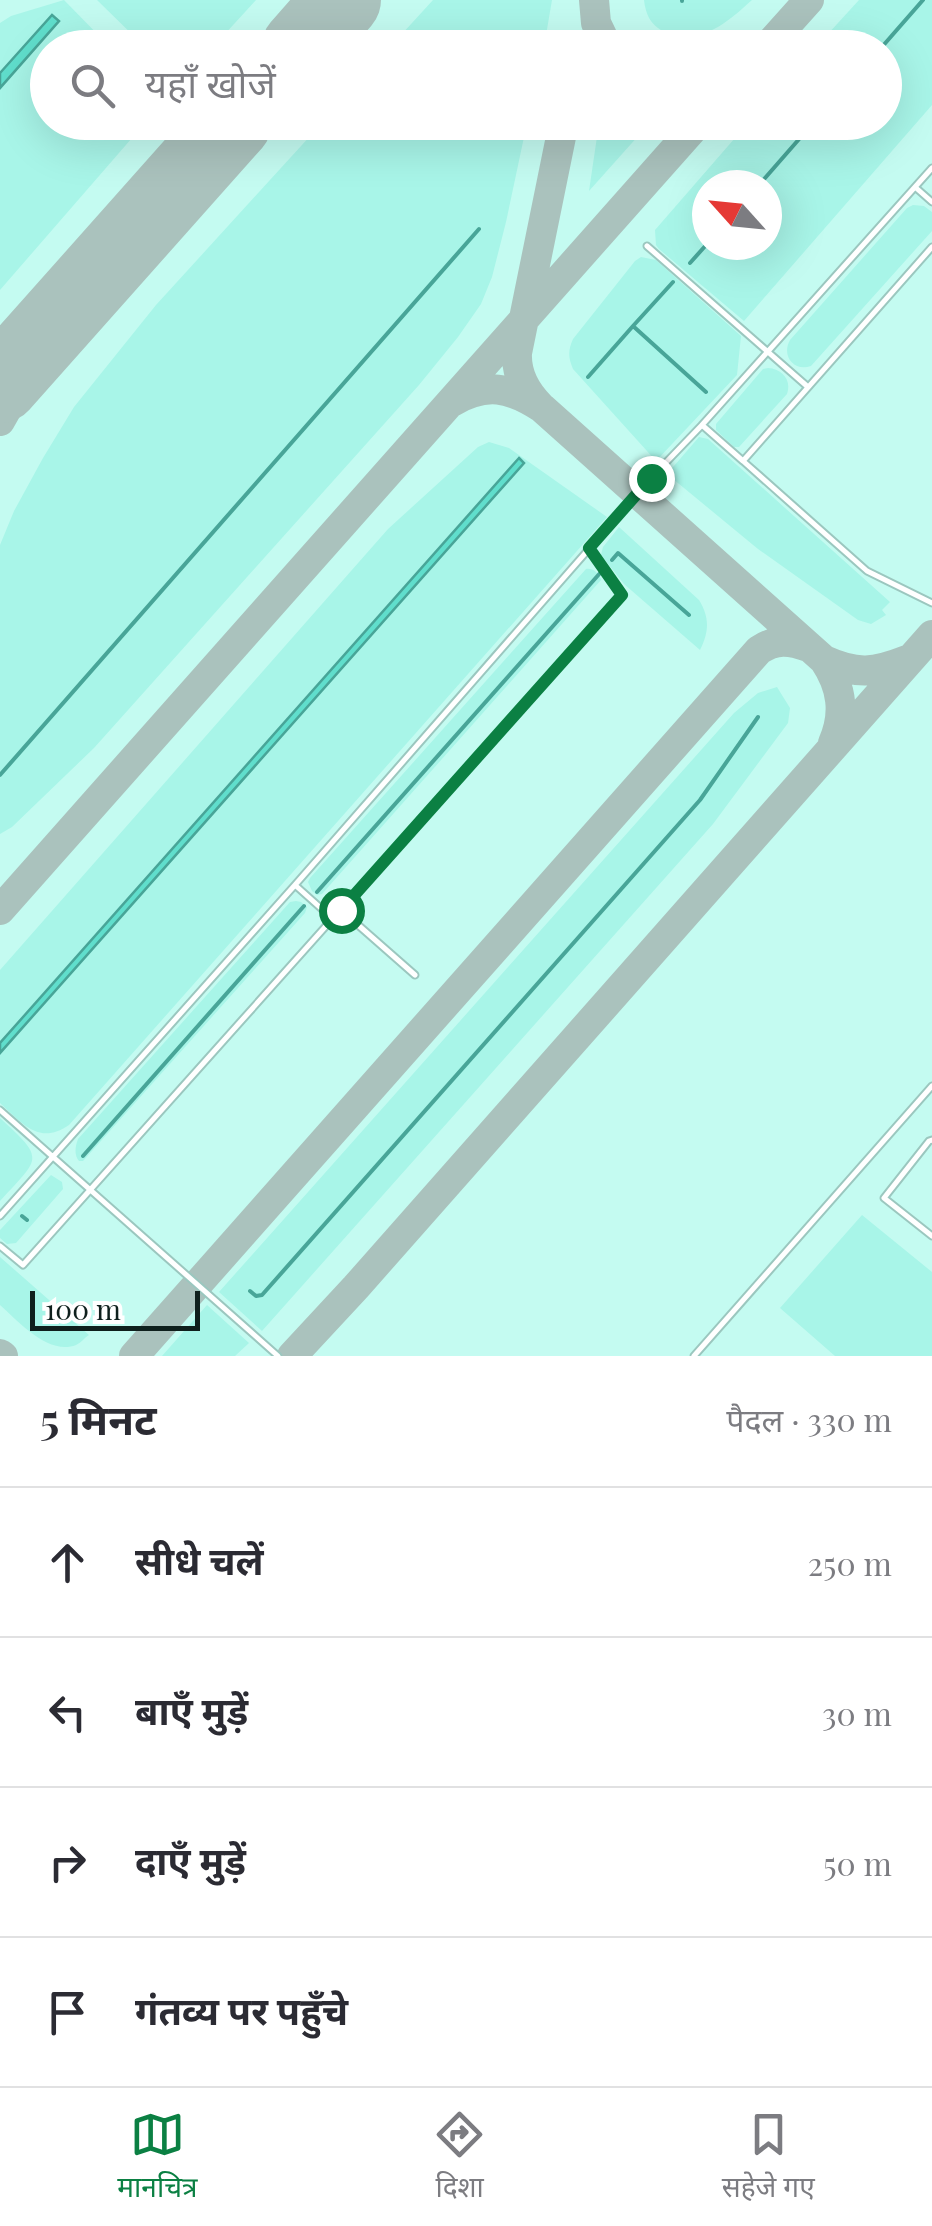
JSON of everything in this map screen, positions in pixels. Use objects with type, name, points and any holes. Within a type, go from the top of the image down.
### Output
[{"type":"lane","points":[[0,1216],[651,478],[932,168]]},
{"type":"lane","points":[[915,187],[932,202]]},
{"type":"lane","points":[[647,246],[808,387]]},
{"type":"lane","points":[[743,461],[932,247]]},
{"type":"lane","points":[[702,426],[867,571],[932,604]]},
{"type":"lane","points":[[0,1246],[24,1265],[622,595],[589,548]]},
{"type":"lane","points":[[295,885],[333,919]]},
{"type":"lane","points":[[341,910],[415,975]]},
{"type":"lane","points":[[694,1356],[932,1086]]},
{"type":"lane","points":[[0,1110],[278,1356]]},
{"type":"lane","points":[[932,1140],[884,1198],[932,1236]]},
{"type":"shaded area","points":[[0,0],[932,0],[932,1356],[0,1356]]},
{"type":"shaded area","points":[[64,0],[93,30],[30,30],[30,140],[130,140],[0,290],[0,23]]},
{"type":"shaded area","points":[[97,0],[256,0],[229,30],[128,30]]},
{"type":"shaded area","points":[[433,0],[552,0],[547,30],[406,30]]},
{"type":"shaded area","points":[[644,0],[752,0],[711,30],[661,30],[648,15]]},
{"type":"shaded area","points":[[859,0],[932,0],[932,105],[902,139],[902,30],[832,30]]},
{"type":"shaded area","points":[[52,15],[59,21],[51,30],[39,30]]},
{"type":"shaded area","points":[[30,40],[30,54],[0,88],[0,73]]},
{"type":"shaded area","points":[[306,140],[523,140],[492,277],[481,304],[458,337],[94,748],[0,834],[0,545],[14,511],[74,407],[156,305]]},
{"type":"shaded area","points":[[596,140],[635,140],[589,191]]},
{"type":"shaded area","points":[[733,140],[902,140],[744,321],[656,245],[655,230],[692,187],[692,260],[782,260],[782,170],[707,170]]},
{"type":"shaded area","points":[[913,205],[932,212],[932,231],[811,366],[795,365],[787,352],[790,340]]},
{"type":"shaded area","points":[[641,257],[656,260],[741,336],[737,375],[656,461],[573,369],[569,357],[573,339]]},
{"type":"shaded area","points":[[768,368],[785,376],[787,394],[739,447],[734,447],[716,430],[716,424]]},
{"type":"shaded area","points":[[699,437],[708,439],[890,602],[882,610],[886,615],[871,624],[858,620],[758,549],[667,474]]},
{"type":"shaded area","points":[[489,442],[509,448],[607,517],[69,1125],[40,1133],[24,1124],[0,1103],[0,970],[388,529],[478,447]]},
{"type":"shaded area","points":[[519,458],[524,463],[0,1053],[0,1043]]},
{"type":"shaded area","points":[[619,527],[699,600],[707,625],[700,650],[624,584],[601,555]]},
{"type":"shaded area","points":[[586,569],[595,571],[601,580],[322,894],[312,891],[310,878]]},
{"type":"shaded area","points":[[777,687],[790,708],[788,723],[713,824],[262,1331],[219,1292],[734,713],[758,693]]},
{"type":"shaded area","points":[[290,902],[307,907],[305,913],[79,1161],[78,1139]]},
{"type":"shaded area","points":[[0,1118],[25,1143],[32,1159],[0,1201]]},
{"type":"shaded area","points":[[51,1175],[62,1182],[63,1189],[16,1243],[7,1244],[0,1238],[0,1230]]},
{"type":"shaded area","points":[[862,1215],[932,1272],[932,1356],[835,1356],[780,1308]]},
{"type":"shaded area","points":[[0,1257],[89,1335],[78,1344],[55,1346],[25,1328],[0,1305]]},
{"type":"shaded area","points":[[207,1305],[249,1343],[235,1356],[162,1356]]},
{"type":"waterway","points":[[897,30],[923,0]]},
{"type":"waterway","points":[[772,170],[798,140]]},
{"type":"waterway","points":[[0,775],[479,229]]},
{"type":"waterway","points":[[690,263],[693,260]]},
{"type":"waterway","points":[[633,326],[673,282]]},
{"type":"waterway","points":[[588,377],[633,326],[706,392]]},
{"type":"waterway","points":[[612,560],[618,553],[689,615]]},
{"type":"waterway","points":[[317,892],[601,572]]},
{"type":"waterway","points":[[250,1291],[262,1295],[700,800],[758,717]]},
{"type":"waterway","points":[[83,1156],[304,906]]},
{"type":"waterway","points":[[22,1216],[27,1220]]},
{"type":"taxiway","points":[[594,0],[599,30]]},
{"type":"taxiway","points":[[782,30],[809,0]]},
{"type":"taxiway","points":[[540,406],[522,381],[517,353],[560,140]]},
{"type":"taxiway","points":[[0,910],[683,140]]},
{"type":"taxiway","points":[[0,421],[38,354],[88,287]]},
{"type":"taxiway","points":[[452,402],[476,392],[498,390],[519,395],[542,408],[824,660],[840,700],[840,721],[833,743]]},
{"type":"taxiway","points":[[292,1356],[932,635]]},
{"type":"taxiway","points":[[134,1356],[759,650],[783,642],[808,647]]},
{"type":"taxiway","points":[[824,660],[866,670],[907,660]]},
{"type":"runway","points":[[316,30],[342,0]]},
{"type":"runway","points":[[0,384],[217,140]]},
{"type":"route","points":[[341,910],[622,595],[589,548],[651,478]]}]
